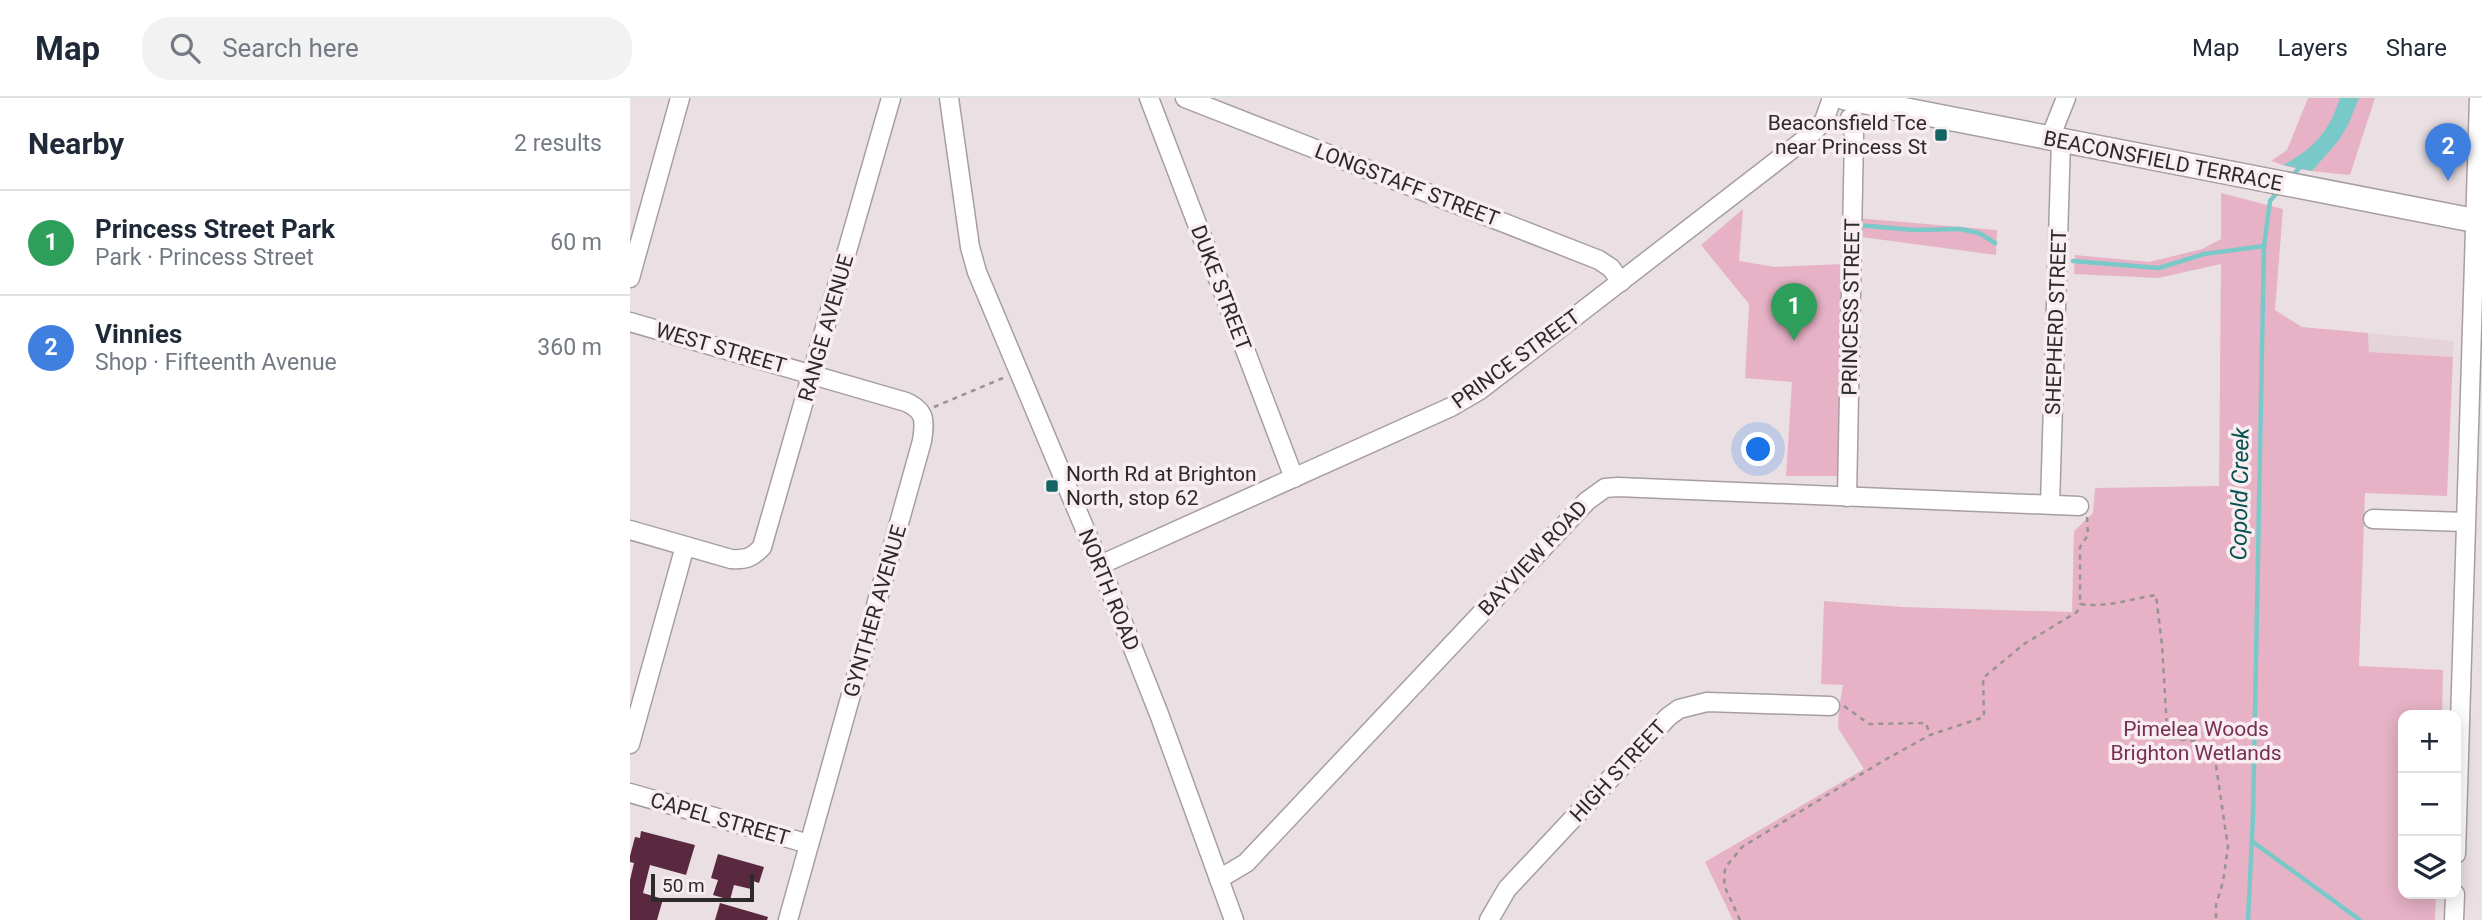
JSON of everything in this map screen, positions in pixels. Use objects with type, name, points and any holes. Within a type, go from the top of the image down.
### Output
[{"type":"main road","name":"BEACONSFIELD TERRACE","points":[[1847,108],[1879,105],[2479,221]]},
{"type":"street","points":[[630,278],[680,98]]},
{"type":"street","name":"RANGE AVENUE","points":[[685,546],[743,560],[754,556],[762,547],[891,98]]},
{"type":"street","name":"NORTH ROAD","points":[[950,98],[970,247],[977,272],[1100,565],[1159,714],[1234,920]]},
{"type":"street","name":"DUKE STREET","points":[[1149,98],[1294,478]]},
{"type":"street","name":"LONGSTAFF STREET","points":[[1185,98],[1599,260],[1611,268],[1621,282]]},
{"type":"street","name":"PRINCE STREET","points":[[1819,127],[1832,98]]},
{"type":"street","points":[[2055,139],[2066,98]]},
{"type":"street","points":[[2457,836],[2473,569],[2465,522],[2479,221],[2479,98]]},
{"type":"street","name":"PRINCE STREET","points":[[1100,565],[1451,407],[1480,390],[1847,108]]},
{"type":"street","name":"PRINCESS STREET","points":[[1847,108],[1854,135],[1847,497]]},
{"type":"street","name":"SHEPHERD STREET","points":[[2050,504],[2055,139]]},
{"type":"street","name":"WEST STREET","points":[[630,322],[813,375]]},
{"type":"street","points":[[813,375],[906,402],[922,413]]},
{"type":"street","name":"GYNTHER AVENUE","points":[[788,920],[922,441],[922,413]]},
{"type":"street","name":"BAYVIEW ROAD","points":[[1219,879],[1246,863],[1595,494],[1605,488],[2079,506]]},
{"type":"street","points":[[2373,519],[2465,522]]},
{"type":"street","points":[[630,530],[685,546],[630,744]]},
{"type":"street","name":"HIGH STREET","points":[[1489,920],[1507,889],[1668,717],[1679,709],[1707,702],[1830,706]]},
{"type":"street","name":"CAPEL STREET","points":[[630,793],[809,844]]},
{"type":"street","points":[[2454,920],[2455,899]]},
{"type":"path","points":[[922,413],[1003,377]]},
{"type":"path","points":[[1740,920],[1724,885],[1725,868],[1742,847],[1930,735],[1984,717],[1983,678],[2024,644],[2077,612],[2080,604],[2080,547],[2088,535],[2085,513],[2079,506]]},
{"type":"path","points":[[2080,604],[2114,604],[2156,595],[2167,729],[2173,739],[2195,741],[2214,752],[2228,847],[2223,882],[2216,905],[2216,920]]},
{"type":"path","points":[[1830,706],[1846,706],[1869,724],[1926,723],[1930,735]]},
{"type":"shaded area","points":[[2368,333],[2454,341],[2453,357],[2369,352]]},
{"type":"green space","points":[[2308,98],[2375,98],[2350,175],[2300,169],[2271,161],[2287,150]]},
{"type":"green space","name":"Pimelea Woods Brighton Wetlands","points":[[2221,193],[2283,209],[2275,310],[2302,327],[2368,333],[2369,352],[2453,357],[2447,496],[2365,493],[2359,666],[2443,670],[2442,710],[2398,710],[2398,899],[2436,899],[2435,920],[1733,920],[1705,862],[1864,769],[1838,728],[1843,685],[1821,684],[1824,601],[1903,607],[2072,612],[2074,531],[2093,513],[2095,488],[2219,486],[2221,264],[2158,278],[2074,274],[2075,255],[2149,262],[2202,249],[2221,239]]},
{"type":"green space","points":[[1743,209],[1739,261],[1775,267],[1843,264],[1838,476],[1786,476],[1792,382],[1745,378],[1749,304],[1701,245]]},
{"type":"green space","points":[[1855,218],[1997,230],[1996,255],[1854,236]]},
{"type":"water","points":[[2340,98],[2359,98],[2339,140],[2312,171],[2283,165],[2303,153],[2319,138],[2331,121]]},
{"type":"building","points":[[641,831],[695,845],[686,875],[650,865],[643,893],[663,899],[657,920],[630,920],[630,880],[634,863],[630,862],[630,856],[635,837],[640,838]]},
{"type":"building","points":[[718,854],[764,867],[759,883],[753,881],[751,889],[734,885],[730,900],[713,895],[718,880],[711,878]]},
{"type":"building","points":[[720,903],[768,917],[767,920],[715,920]]},
{"type":"waterway","name":"Copold Creek","points":[[2290,178],[2303,164]]},
{"type":"waterway","name":"Copold Creek","points":[[2248,920],[2253,816],[2264,246],[2270,201],[2279,190]]},
{"type":"waterway","points":[[1857,225],[1914,230],[1960,229],[1979,233],[1995,243]]},
{"type":"waterway","points":[[2073,261],[2159,268],[2204,254],[2264,246]]},
{"type":"waterway","points":[[2253,842],[2360,920]]},
{"type":"place","name":"Beaconsfield Tce near Princess St","points":[[1941,135]]},
{"type":"place","name":"Vinnies","points":[[2448,181]]},
{"type":"place","name":"Princess Street Park","points":[[1794,341]]},
{"type":"place","name":"North Rd at Brighton North, stop 62","points":[[1052,486]]}]
